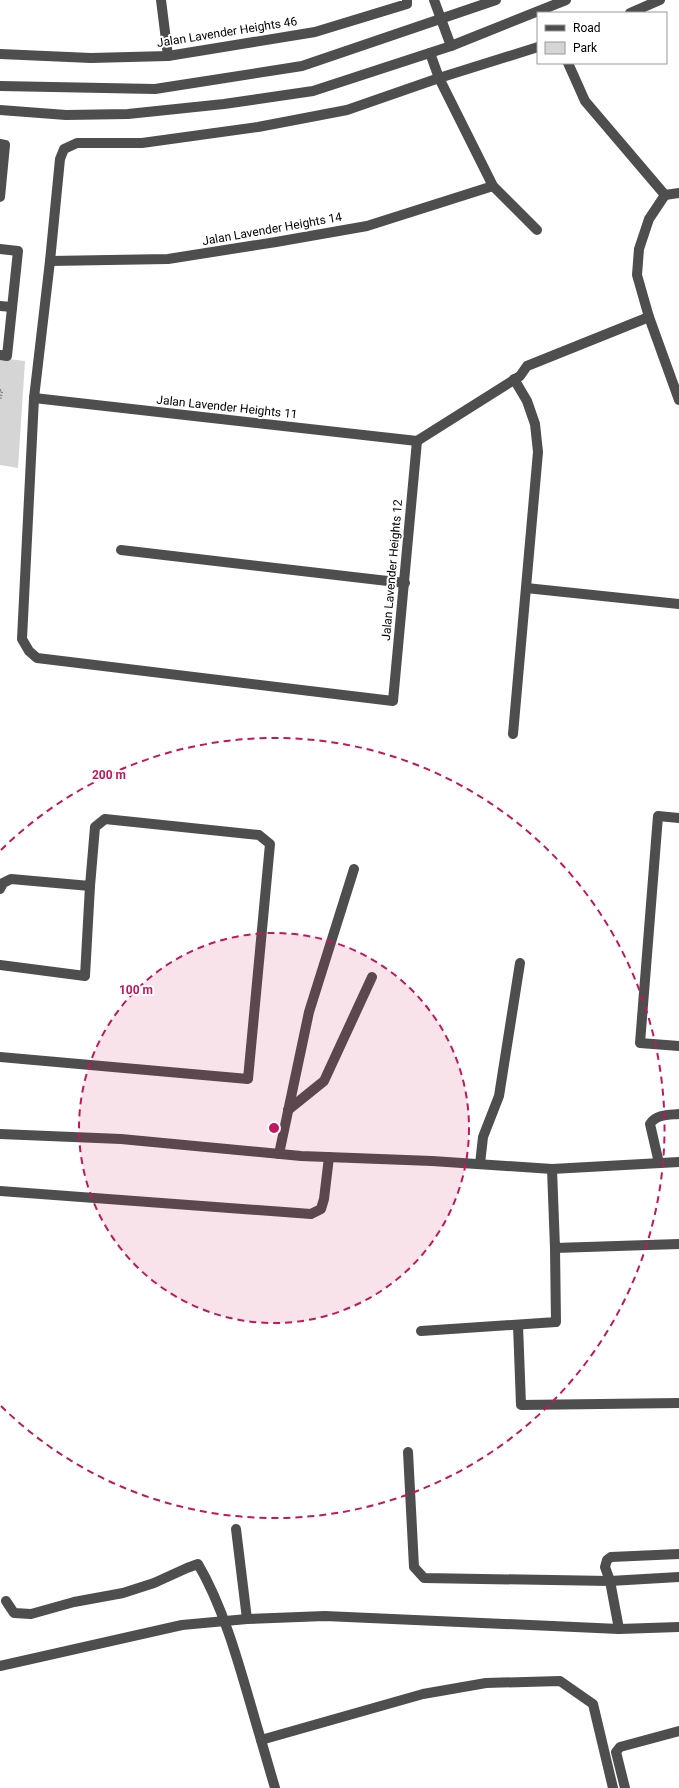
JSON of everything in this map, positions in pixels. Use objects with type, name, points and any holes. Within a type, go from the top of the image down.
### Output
[{"type":"street","points":[[161,0],[168,56]]},
{"type":"street","points":[[434,0],[451,46]]},
{"type":"street","points":[[0,86],[155,89],[302,66],[496,0]]},
{"type":"street","points":[[0,110],[66,115],[128,114],[224,104],[313,91],[451,46],[566,0]]},
{"type":"street","points":[[632,12],[660,0]]},
{"type":"street","name":"Jalan Lavender Heights 46","points":[[0,54],[91,58],[168,56],[315,32],[407,2]]},
{"type":"street","points":[[34,398],[60,159],[64,149],[77,143],[142,143],[258,127],[346,110],[439,78],[537,47]]},
{"type":"street","points":[[430,53],[439,78],[493,186],[537,230]]},
{"type":"street","points":[[568,64],[584,101],[665,195]]},
{"type":"street","points":[[0,197],[2,145]]},
{"type":"street","name":"Jalan Lavender Heights 14","points":[[50,261],[168,259],[276,242],[367,226],[493,186]]},
{"type":"street","points":[[679,193],[665,195],[649,220],[639,249],[637,275],[649,317],[679,400]]},
{"type":"street","points":[[0,249],[18,251],[12,307],[4,356]]},
{"type":"street","points":[[0,306],[12,307]]},
{"type":"street","points":[[416,441],[520,376],[527,366],[649,317]]},
{"type":"street","points":[[513,734],[538,452],[535,424],[527,400],[514,379]]},
{"type":"street","name":"Jalan Lavender Heights 11","points":[[34,398],[416,441]]},
{"type":"street","name":"Jalan Lavender Heights 12","points":[[34,398],[22,639],[29,651],[38,658],[392,701],[416,441]]},
{"type":"street","points":[[121,550],[404,583]]},
{"type":"street","points":[[526,588],[679,604]]},
{"type":"street","points":[[679,818],[658,816],[640,1043],[679,1046]]},
{"type":"street","points":[[0,965],[84,976],[95,827],[105,819],[259,835],[270,844],[248,1079],[0,1057]]},
{"type":"street","points":[[279,1154],[309,1012],[354,869]]},
{"type":"street","points":[[0,890],[3,883],[11,879],[90,886]]},
{"type":"street","points":[[480,1164],[483,1137],[499,1096],[520,963]]},
{"type":"street","points":[[288,1110],[324,1081],[372,977]]},
{"type":"street","points":[[659,1162],[650,1124],[653,1119],[659,1116],[679,1114]]},
{"type":"street","points":[[0,1134],[121,1139],[279,1154],[552,1169],[679,1162]]},
{"type":"street","points":[[0,1191],[311,1214],[321,1209],[324,1199],[329,1157]]},
{"type":"street","points":[[421,1331],[556,1322],[552,1169]]},
{"type":"street","points":[[555,1248],[679,1244]]},
{"type":"street","points":[[518,1324],[521,1405],[679,1403]]},
{"type":"street","points":[[408,1452],[414,1567],[424,1578],[610,1582],[679,1577]]},
{"type":"street","points":[[236,1529],[247,1619]]},
{"type":"street","points":[[619,1629],[610,1582],[605,1567],[606,1560],[610,1557],[679,1554]]},
{"type":"street","points":[[6,1601],[14,1613],[31,1614],[74,1602],[123,1593],[154,1583],[198,1564],[207,1579],[224,1622],[275,1788]]},
{"type":"street","points":[[0,1666],[182,1625],[247,1619],[325,1616],[619,1629],[679,1627]]},
{"type":"street","points":[[261,1740],[423,1694],[486,1683],[560,1681],[593,1704],[613,1788]]},
{"type":"street","points":[[625,1788],[616,1752],[620,1746],[679,1731]]},
{"type":"path","points":[[0,390],[2,391],[0,400]]},
{"type":"green space","points":[[0,358],[25,361],[18,468],[0,465]]}]
